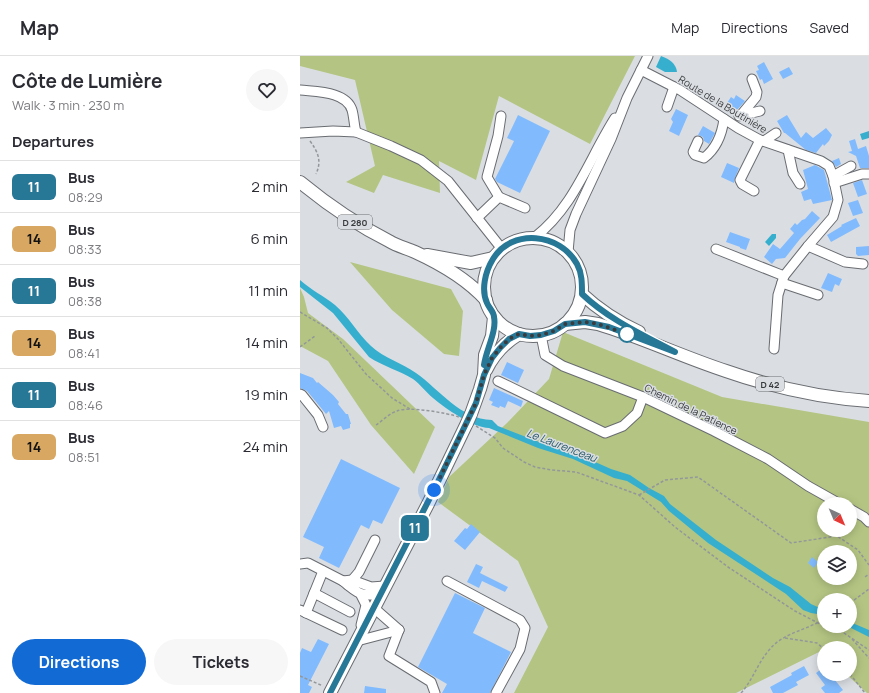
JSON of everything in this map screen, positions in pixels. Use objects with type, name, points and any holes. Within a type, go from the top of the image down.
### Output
[{"type":"main road","name":"D 280","points":[[300,182],[324,202],[359,225],[416,253],[464,280],[477,290],[486,300]]},
{"type":"main road","points":[[535,237],[559,244],[568,252],[577,264],[582,278],[582,294],[579,305],[565,324],[554,331],[541,335],[530,336],[519,334],[505,327],[494,317],[486,300],[484,289],[486,274],[493,258],[512,242],[523,238],[535,237]]},
{"type":"main road","name":"D 280","points":[[416,253],[471,263],[493,258]]},
{"type":"main road","name":"D 42","points":[[582,294],[592,304],[630,328],[675,352]]},
{"type":"main road","points":[[484,375],[485,355],[492,336],[494,317]]},
{"type":"main road","name":"D 42","points":[[565,324],[585,322],[598,324],[726,371],[774,386],[818,395],[869,401]]},
{"type":"main road","points":[[331,691],[428,504],[476,403],[484,375],[492,358],[509,339],[519,334]]},
{"type":"street","points":[[535,237],[554,221],[583,177],[605,134],[627,98],[648,56]]},
{"type":"street","name":"Route de la Boutinière","points":[[641,70],[674,87],[762,140],[821,161],[829,166],[834,179],[838,200],[833,217],[808,246],[783,280],[778,295],[774,349]]},
{"type":"street","points":[[741,115],[756,97],[757,92],[752,79]]},
{"type":"street","points":[[667,107],[674,87]]},
{"type":"street","points":[[300,90],[338,96],[352,109],[356,132]]},
{"type":"street","points":[[568,252],[570,230],[576,214],[611,139],[627,98]]},
{"type":"street","points":[[698,141],[693,152],[695,155],[704,158],[711,153],[722,134],[727,120],[760,111]]},
{"type":"street","points":[[501,116],[498,136],[487,177],[499,197],[525,208]]},
{"type":"street","points":[[302,133],[333,131],[356,132],[421,160],[448,181],[502,249]]},
{"type":"street","points":[[754,191],[742,184],[740,180],[762,140],[776,133]]},
{"type":"street","points":[[788,150],[793,173],[800,184]]},
{"type":"street","points":[[834,179],[851,166]]},
{"type":"street","points":[[834,179],[869,174]]},
{"type":"street","points":[[477,218],[499,197]]},
{"type":"street","points":[[808,246],[845,262],[863,264]]},
{"type":"street","points":[[716,249],[818,295]]},
{"type":"street","name":"Chemin de la Patience","points":[[541,335],[545,355],[563,366],[643,397],[714,431],[768,459],[808,486],[828,497]]},
{"type":"street","points":[[498,381],[604,433],[623,426],[637,413],[643,397]]},
{"type":"street","points":[[300,394],[318,415],[323,427]]},
{"type":"street","points":[[857,512],[864,516],[869,522]]},
{"type":"street","points":[[347,582],[359,572],[375,540]]},
{"type":"street","points":[[300,564],[308,563],[347,582],[383,591]]},
{"type":"street","points":[[323,571],[314,593],[303,612],[342,630]]},
{"type":"street","points":[[447,581],[520,620],[525,628],[520,650],[496,693]]},
{"type":"street","points":[[347,582],[361,594],[366,605],[357,641],[399,630]]},
{"type":"street","points":[[361,594],[383,591]]},
{"type":"street","points":[[314,593],[350,612]]},
{"type":"street","points":[[374,608],[399,630]]},
{"type":"street","points":[[399,630],[389,656],[430,682],[435,693]]},
{"type":"path","points":[[302,133],[317,152],[320,159],[319,168],[316,174]]},
{"type":"path","points":[[300,312],[327,328],[338,339],[366,374],[392,398],[410,409]]},
{"type":"path","points":[[300,347],[315,336]]},
{"type":"path","points":[[376,425],[397,410],[410,409],[448,414],[468,420],[495,438],[504,448],[524,462],[536,467],[576,472],[639,495],[675,527],[728,567],[795,611],[817,622]]},
{"type":"path","points":[[639,495],[665,480],[698,477],[791,543],[837,536],[858,550],[869,565]]},
{"type":"path","points":[[865,577],[869,574]]},
{"type":"path","points":[[857,598],[869,589]]},
{"type":"path","points":[[741,693],[770,648],[789,634],[809,628],[817,624]]},
{"type":"path","points":[[844,633],[869,650]]},
{"type":"path","points":[[784,638],[817,643]]},
{"type":"path","points":[[851,638],[869,658]]},
{"type":"path","points":[[300,676],[331,691]]},
{"type":"path","points":[[856,681],[865,693]]},
{"type":"green space","points":[[300,56],[635,56],[590,144],[499,96],[476,180],[439,161],[440,193],[383,175],[374,193],[346,182],[375,166],[355,80],[300,66]]},
{"type":"green space","points":[[350,262],[451,289],[463,311],[459,356],[444,354],[392,310]]},
{"type":"green space","points":[[300,288],[308,313],[343,339],[435,427],[414,474],[371,425],[328,361],[300,346]]},
{"type":"green space","points":[[563,332],[722,397],[869,422],[869,693],[867,693],[854,681],[857,681],[857,641],[817,641],[817,653],[736,693],[514,693],[548,627],[518,561],[438,502],[449,477],[507,423],[549,379]]},
{"type":"water","points":[[661,56],[672,62],[677,72],[665,72],[656,67]]},
{"type":"water","points":[[869,131],[869,138],[862,140],[860,134]]},
{"type":"water","points":[[772,234],[776,234],[776,238],[769,246],[765,242]]},
{"type":"water","points":[[300,280],[335,305],[366,341],[376,350],[416,373],[460,409],[470,415],[492,420],[498,426],[630,475],[664,496],[670,504],[716,540],[773,578],[790,587],[811,604],[817,607],[817,614],[803,610],[786,594],[708,543],[669,511],[661,502],[627,481],[614,478],[573,459],[538,448],[489,428],[475,425],[452,412],[433,398],[413,379],[369,357],[333,313],[300,287]]},
{"type":"water","points":[[857,625],[869,630],[869,637],[857,631]]},
{"type":"building","points":[[764,62],[773,79],[764,84],[762,79],[760,80],[756,71],[759,70],[757,66]]},
{"type":"building","points":[[789,67],[793,74],[783,79],[779,72]]},
{"type":"building","points":[[736,95],[745,101],[735,112],[732,110],[729,113],[723,109],[731,97],[734,99]]},
{"type":"building","points":[[676,109],[688,115],[679,136],[669,131],[673,122],[671,119]]},
{"type":"building","points":[[518,115],[550,131],[520,193],[497,182],[495,179],[514,141],[507,138]]},
{"type":"building","points":[[787,115],[801,138],[806,132],[813,138],[826,128],[832,135],[829,141],[824,146],[823,144],[816,153],[806,150],[784,133],[777,121]]},
{"type":"building","points":[[703,126],[715,133],[709,144],[704,141],[703,137],[698,135]]},
{"type":"building","points":[[855,139],[858,149],[866,146],[869,156],[869,168],[860,168],[856,156],[848,152],[852,151],[849,141]]},
{"type":"building","points":[[839,158],[841,164],[836,167],[832,161]]},
{"type":"building","points":[[727,163],[739,168],[734,183],[721,177]]},
{"type":"building","points":[[815,165],[824,170],[832,200],[813,204],[811,199],[804,201],[801,192],[808,189],[803,170]]},
{"type":"building","points":[[862,180],[867,194],[858,197],[853,183]]},
{"type":"building","points":[[858,200],[863,213],[853,216],[848,203]]},
{"type":"building","points":[[812,211],[820,218],[800,239],[785,258],[776,259],[772,264],[764,257],[773,244],[780,249],[794,233],[790,229],[795,223],[797,225]]},
{"type":"building","points":[[856,218],[860,226],[831,242],[827,235],[842,226],[841,225]]},
{"type":"building","points":[[730,232],[750,239],[746,250],[726,242]]},
{"type":"building","points":[[869,246],[869,255],[858,256],[856,254],[856,247]]},
{"type":"building","points":[[828,273],[842,279],[839,286],[835,284],[832,292],[821,288]]},
{"type":"building","points":[[507,362],[524,370],[518,383],[501,375]]},
{"type":"building","points":[[300,373],[313,378],[317,383],[318,382],[333,395],[339,402],[338,404],[346,414],[348,414],[351,424],[350,428],[343,430],[341,426],[334,428],[329,411],[326,414],[307,391],[300,388]]},
{"type":"building","points":[[494,388],[523,401],[521,407],[508,401],[505,408],[500,406],[499,408],[491,405],[493,402],[489,400]]},
{"type":"building","points":[[341,459],[400,488],[382,524],[373,520],[369,529],[361,525],[339,568],[319,558],[324,547],[303,537]]},
{"type":"building","points":[[471,524],[480,532],[465,550],[454,541],[465,528],[467,529]]},
{"type":"building","points":[[812,557],[817,561],[814,568],[808,563]]},
{"type":"building","points":[[476,564],[483,567],[480,573],[508,587],[505,592],[482,581],[479,588],[467,582]]},
{"type":"building","points":[[455,593],[485,608],[473,633],[511,652],[490,693],[442,693],[447,684],[418,667]]},
{"type":"building","points":[[318,639],[329,644],[308,685],[312,687],[309,693],[300,693],[300,653],[302,648],[311,652]]},
{"type":"building","points":[[804,666],[809,675],[796,682],[798,685],[783,693],[773,693],[770,687],[792,675],[791,673]]},
{"type":"building","points":[[822,681],[836,681],[843,690],[839,693],[825,693],[821,688],[825,685]]},
{"type":"building","points":[[365,686],[386,689],[386,693],[364,693]]},
{"type":"bus line","name":"11","points":[[330,693],[428,504],[476,403],[484,375],[492,358],[509,339],[519,334],[530,336],[541,335],[554,331],[565,324],[585,322],[609,327],[675,352],[630,328],[592,304],[582,294],[582,278],[577,264],[568,252],[559,244],[547,239],[535,237],[523,238],[512,242],[502,249],[493,258],[486,274],[484,289],[487,304],[494,317],[494,329],[485,355],[484,365]]},
{"type":"route","points":[[434,490],[476,403],[484,375],[492,358],[509,339],[519,334],[530,336],[541,335],[554,331],[565,324],[585,322],[609,327],[627,334]]},
{"type":"water label","name":"Le Laurenceau","points":[[562,445]]}]
